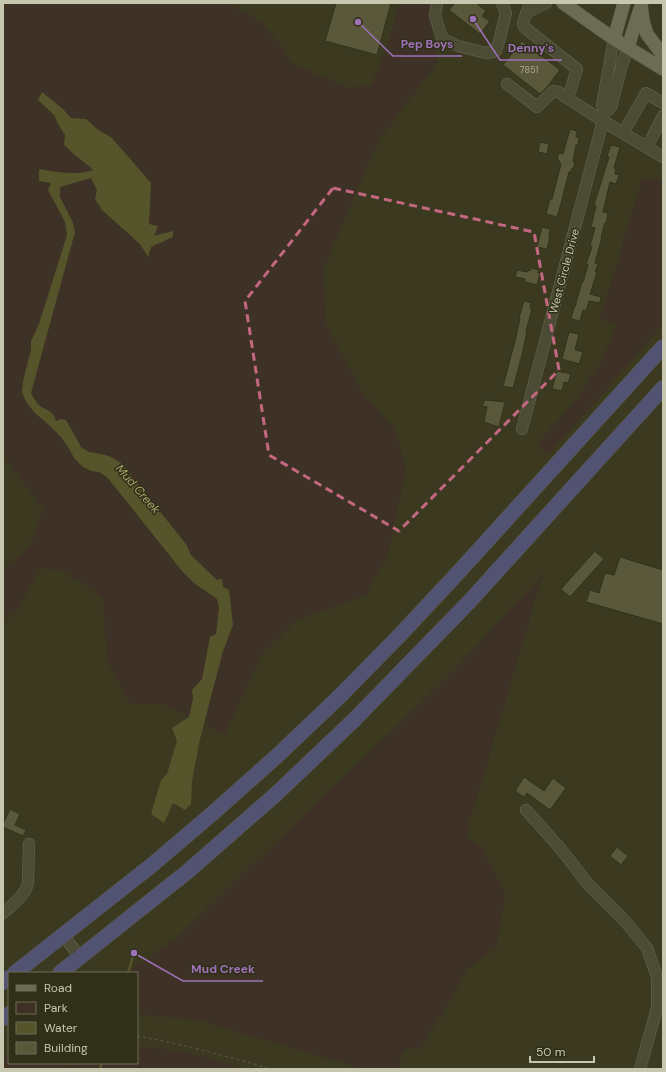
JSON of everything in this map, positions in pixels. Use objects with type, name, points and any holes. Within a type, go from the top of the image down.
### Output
[{"type":"highway","points":[[16,972],[152,866],[214,813],[339,697],[456,576],[663,347]]},
{"type":"highway","points":[[61,972],[187,872],[275,795],[354,720],[469,602],[663,388]]},
{"type":"main road","points":[[565,3],[614,39],[663,69]]},
{"type":"main road","points":[[614,39],[624,3]]},
{"type":"main road","points":[[628,47],[641,4]]},
{"type":"main road","points":[[641,4],[643,21],[647,34],[663,55]]},
{"type":"street","points":[[437,3],[435,16],[442,38],[458,46],[486,54],[496,51],[506,13],[502,3]]},
{"type":"street","points":[[546,3],[528,8],[522,23],[524,27],[577,69],[568,98]]},
{"type":"street","name":"West Circle Drive","points":[[604,117],[602,105],[614,39]]},
{"type":"street","name":"West Circle Drive","points":[[522,429],[604,117],[611,107],[628,47]]},
{"type":"street","points":[[507,84],[537,107],[553,91],[558,92],[604,117],[623,133],[663,157]]},
{"type":"street","points":[[623,133],[646,93],[663,103]]},
{"type":"street","points":[[647,147],[663,116]]},
{"type":"street","points":[[526,810],[560,848],[588,884],[625,921],[647,948],[657,977],[657,1008],[640,1069]]},
{"type":"street","points":[[3,913],[27,890],[29,844]]},
{"type":"street","points":[[63,935],[80,957]]},
{"type":"path","points":[[138,1036],[226,1056],[271,1069]]},
{"type":"highlighted area","points":[[333,188],[534,232],[559,370],[399,531],[269,455],[245,301]]},
{"type":"green space","points":[[3,3],[229,3],[262,23],[292,63],[348,88],[371,85],[389,41],[399,3],[430,3],[431,27],[438,62],[378,141],[323,270],[326,324],[361,391],[395,429],[406,470],[388,554],[366,595],[297,620],[261,655],[225,735],[162,704],[130,704],[107,660],[103,598],[62,570],[40,569],[17,611],[3,621],[3,569],[30,546],[43,509],[3,455]]},
{"type":"green space","points":[[660,178],[663,181],[663,325],[548,455],[537,443],[575,401],[603,358],[616,324],[600,319],[642,179]]},
{"type":"green space","points":[[543,574],[466,835],[484,851],[506,894],[496,947],[466,971],[450,1002],[420,1048],[403,1050],[398,1069],[364,1069],[197,1020],[138,1014],[138,972],[127,972],[174,940],[447,677]]},
{"type":"green space","points":[[138,1046],[183,1051],[244,1069],[3,1069],[3,1056],[8,1054],[8,1064],[64,1064],[72,1067],[76,1064],[138,1064]]},
{"type":"water","points":[[42,92],[63,109],[71,118],[86,119],[97,129],[112,138],[151,183],[149,224],[158,226],[154,236],[173,231],[173,237],[151,247],[148,257],[140,244],[102,210],[95,199],[97,190],[91,178],[60,187],[60,197],[73,223],[75,232],[31,393],[38,404],[53,414],[56,421],[61,419],[66,420],[81,447],[89,452],[106,455],[121,463],[186,544],[191,555],[217,580],[222,579],[223,587],[229,590],[233,625],[223,651],[200,739],[192,781],[191,804],[185,810],[173,803],[164,823],[151,814],[161,780],[167,774],[177,741],[172,728],[189,717],[193,699],[192,690],[202,679],[210,637],[216,634],[219,607],[217,599],[194,583],[182,571],[107,477],[99,472],[91,471],[83,467],[74,458],[61,437],[35,413],[26,402],[22,392],[23,381],[31,350],[31,341],[39,324],[67,235],[65,222],[48,190],[51,183],[39,181],[39,169],[73,173],[93,170],[64,145],[65,135],[54,115],[38,100]]},
{"type":"building","points":[[336,3],[391,3],[377,55],[325,41]]},
{"type":"building","points":[[455,3],[476,3],[486,11],[482,16],[490,21],[480,34],[449,10]]},
{"type":"building","points":[[522,41],[560,70],[540,94],[503,65]]},
{"type":"building","points":[[570,129],[577,131],[576,137],[579,138],[578,145],[576,145],[573,162],[575,162],[574,168],[572,168],[571,172],[569,172],[557,217],[546,214],[550,199],[552,199],[561,164],[557,159],[559,153],[563,154]]},
{"type":"building","points":[[540,142],[549,144],[547,154],[538,152]]},
{"type":"building","points":[[611,145],[620,147],[614,168],[616,169],[615,174],[619,175],[616,184],[610,182],[603,212],[608,213],[595,263],[598,264],[595,272],[597,272],[590,294],[601,297],[600,303],[589,301],[586,311],[583,310],[580,321],[571,319],[588,265],[586,264],[592,247],[590,246],[595,228],[591,227],[596,206],[594,205],[609,157],[607,156]]},
{"type":"building","points":[[542,227],[550,229],[547,249],[537,247]]},
{"type":"building","points":[[531,268],[539,270],[538,273],[540,273],[537,285],[525,282],[525,279],[515,277],[517,270],[527,272],[528,270],[530,271]]},
{"type":"building","points":[[524,301],[531,303],[530,308],[532,309],[513,388],[503,386]]},
{"type":"building","points":[[569,332],[579,334],[575,350],[583,352],[579,364],[562,359]]},
{"type":"building","points":[[557,371],[571,374],[568,383],[564,382],[562,391],[552,389]]},
{"type":"building","points":[[485,400],[505,402],[499,427],[484,422],[487,407],[482,406]]},
{"type":"building","points":[[595,551],[604,559],[570,597],[561,589]]},
{"type":"building","points":[[620,557],[663,570],[663,624],[586,602],[590,590],[599,593],[605,573],[614,575]]},
{"type":"building","points":[[524,777],[544,791],[553,778],[566,788],[550,810],[527,793],[524,797],[515,791]]},
{"type":"building","points":[[10,809],[20,814],[15,825],[26,830],[23,836],[3,827]]},
{"type":"building","points":[[617,847],[628,856],[621,865],[610,856]]},
{"type":"waterway","name":"Mud Creek","points":[[128,972],[134,953]]},
{"type":"waterway","name":"Mud Creek","points":[[100,1069],[102,1064]]},
{"type":"place","name":"Denny's","points":[[473,19]]},
{"type":"place","name":"Pep Boys","points":[[358,22]]},
{"type":"place","name":"Mud Creek","points":[[134,953]]}]
